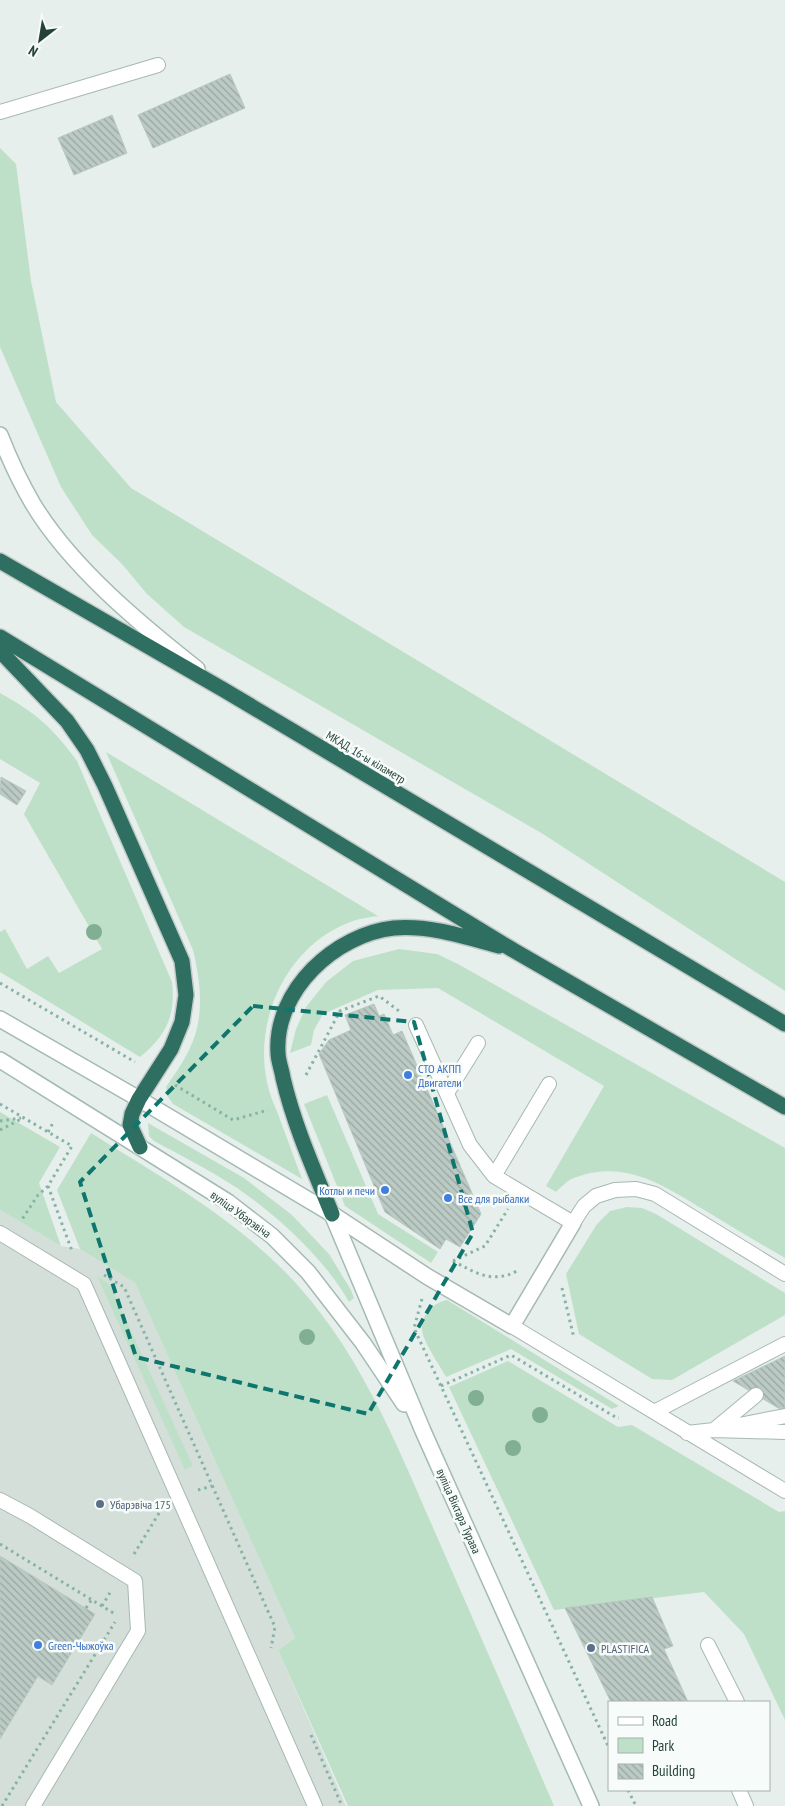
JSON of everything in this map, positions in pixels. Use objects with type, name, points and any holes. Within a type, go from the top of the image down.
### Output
[{"type":"highway","name":"МКАД, 16-ы кіламетр","points":[[0,561],[224,690],[785,1024]]},
{"type":"highway","points":[[0,637],[514,950],[785,1107]]},
{"type":"highway","points":[[0,651],[67,721],[87,750],[105,786],[182,961],[186,996],[182,1022],[171,1049],[139,1098],[132,1114],[130,1124],[140,1147]]},
{"type":"highway","points":[[332,1214],[289,1104],[278,1053],[280,1024],[292,997],[308,973],[336,949],[360,936],[394,928],[436,930],[514,950]]},
{"type":"main road","points":[[0,435],[8,456],[33,504],[78,563],[161,640],[224,690]]},
{"type":"main road","points":[[0,1018],[139,1098],[332,1214],[428,1277],[512,1326],[573,1223]]},
{"type":"main road","name":"вуліца Убарэвіча","points":[[0,1060],[228,1202],[272,1236],[308,1272],[363,1343],[423,1431]]},
{"type":"main road","name":"вуліца Віктара Турава","points":[[332,1214],[423,1431],[591,1806]]},
{"type":"lane","points":[[0,112],[158,65]]},
{"type":"lane","points":[[416,1025],[470,1145],[494,1176],[573,1223],[584,1206],[596,1196],[615,1190],[636,1189],[656,1194],[785,1274]]},
{"type":"lane","points":[[447,1093],[478,1043]]},
{"type":"lane","points":[[494,1176],[550,1084]]},
{"type":"lane","points":[[4,1236],[84,1284],[315,1806]]},
{"type":"lane","points":[[512,1326],[785,1491]]},
{"type":"lane","points":[[654,1412],[785,1344]]},
{"type":"lane","points":[[714,1430],[756,1395]]},
{"type":"lane","points":[[687,1433],[714,1430],[785,1416]]},
{"type":"lane","points":[[714,1430],[785,1432]]},
{"type":"lane","points":[[714,1430],[785,1441]]},
{"type":"lane","points":[[0,1500],[30,1516],[135,1581],[138,1631],[33,1806]]},
{"type":"lane","points":[[708,1645],[736,1701]]},
{"type":"lane","points":[[739,1791],[746,1806]]},
{"type":"path","points":[[0,983],[100,1043]]},
{"type":"path","points":[[302,1083],[340,1011],[379,996],[416,1025]]},
{"type":"path","points":[[0,1104],[72,1146],[48,1186],[38,1195],[4,1236]]},
{"type":"path","points":[[0,1121],[24,1117]]},
{"type":"path","points":[[0,1130],[24,1117]]},
{"type":"path","points":[[48,1186],[74,1257]]},
{"type":"path","points":[[446,1264],[485,1246],[518,1191]]},
{"type":"path","points":[[453,1261],[478,1274],[493,1278],[508,1275],[522,1268]]},
{"type":"path","points":[[99,1272],[124,1287],[275,1627],[270,1647],[274,1656]]},
{"type":"path","points":[[428,1277],[414,1328],[608,1746]]},
{"type":"path","points":[[561,1282],[573,1338],[581,1343]]},
{"type":"path","points":[[102,1606],[164,1505],[178,1496],[212,1486]]},
{"type":"path","points":[[0,1544],[118,1616],[2,1806]]},
{"type":"path","points":[[86,1608],[92,1599]]},
{"type":"path","points":[[306,1726],[342,1806]]},
{"type":"path","points":[[628,1791],[636,1806]]},
{"type":"highlighted area","points":[[253,1006],[414,1022],[473,1233],[368,1414],[136,1357],[80,1182]]},
{"type":"shaded area","name":"Убарэвіча 175","points":[[0,1210],[61,1246],[80,1249],[135,1283],[295,1638],[278,1650],[346,1806],[0,1806]]},
{"type":"green space","points":[[0,148],[16,164],[31,281],[56,402],[131,488],[785,882],[785,991],[543,834],[184,627],[147,594],[122,564],[92,535],[61,487],[0,347]]},
{"type":"green space","points":[[0,693],[24,707],[43,722],[60,739],[77,761],[172,982],[172,1005],[167,1024],[157,1041],[140,1057],[0,972],[0,932],[5,929],[27,969],[48,956],[59,973],[102,949],[24,814],[40,783],[0,759]]},
{"type":"green space","points":[[106,752],[378,916],[356,920],[333,930],[312,945],[295,963],[282,984],[272,1007],[266,1032],[264,1057],[267,1082],[302,1179],[173,1104],[168,1097],[166,1087],[187,1055],[198,1026],[200,1001],[196,962],[193,950]]},
{"type":"green space","points":[[399,949],[437,954],[458,964],[785,1148],[785,1258],[675,1192],[659,1184],[627,1173],[610,1171],[593,1173],[572,1179],[556,1192],[546,1186],[604,1086],[438,988],[378,990],[323,1014],[314,1030],[311,1045],[290,1053],[296,1029],[306,1007],[326,982],[353,961]]},
{"type":"green space","points":[[327,1095],[378,1214],[438,1252],[431,1263],[345,1206],[304,1104]]},
{"type":"green space","points":[[0,1112],[60,1147],[39,1183],[61,1246],[0,1210]]},
{"type":"green space","points":[[148,1123],[244,1178],[292,1215],[329,1254],[354,1298],[349,1302],[314,1254],[284,1225],[237,1188],[154,1141],[149,1136]]},
{"type":"green space","points":[[91,1133],[201,1203],[253,1242],[300,1288],[343,1345],[362,1376],[395,1440],[554,1806],[348,1806],[278,1650],[295,1638],[135,1283],[80,1249],[57,1190]]},
{"type":"green space","points":[[627,1207],[642,1208],[656,1214],[785,1293],[785,1315],[672,1380],[652,1379],[579,1334],[566,1274],[597,1224],[610,1211]]},
{"type":"green space","points":[[97,1276],[110,1285],[193,1466],[185,1470]]},
{"type":"green space","points":[[447,1300],[619,1406],[612,1409],[511,1349],[446,1377],[428,1346],[422,1328],[424,1317],[431,1308]]},
{"type":"green space","points":[[508,1361],[618,1427],[632,1425],[779,1512],[785,1511],[785,1720],[744,1634],[704,1592],[554,1610],[449,1387]]},
{"type":"building","points":[[230,74],[245,108],[153,148],[138,115]]},
{"type":"building","points":[[112,115],[127,153],[74,175],[58,138]]},
{"type":"building","points":[[1,777],[26,791],[17,805],[0,794]]},
{"type":"building","points":[[374,1004],[379,1016],[384,1014],[393,1035],[402,1031],[481,1214],[460,1247],[446,1239],[440,1249],[385,1212],[319,1054],[329,1040],[351,1030],[345,1015]]},
{"type":"building","points":[[785,1356],[785,1412],[733,1381]]},
{"type":"building","name":"Green-Чыжоўка","points":[[0,1556],[95,1614],[52,1685],[38,1676],[0,1739]]},
{"type":"building","points":[[652,1597],[673,1646],[664,1649],[688,1701],[611,1701],[565,1608]]},
{"type":"place","name":"СТО АКПП Двигатели","points":[[408,1075]]},
{"type":"place","name":"Котлы и печи","points":[[385,1190]]},
{"type":"place","name":"Все для рыбалки","points":[[448,1198]]},
{"type":"place","name":"Убарэвіча 175","points":[[100,1504]]},
{"type":"place","name":"Green-Чыжоўка","points":[[38,1645]]},
{"type":"place","name":"PLASTIFICA","points":[[591,1648]]}]
